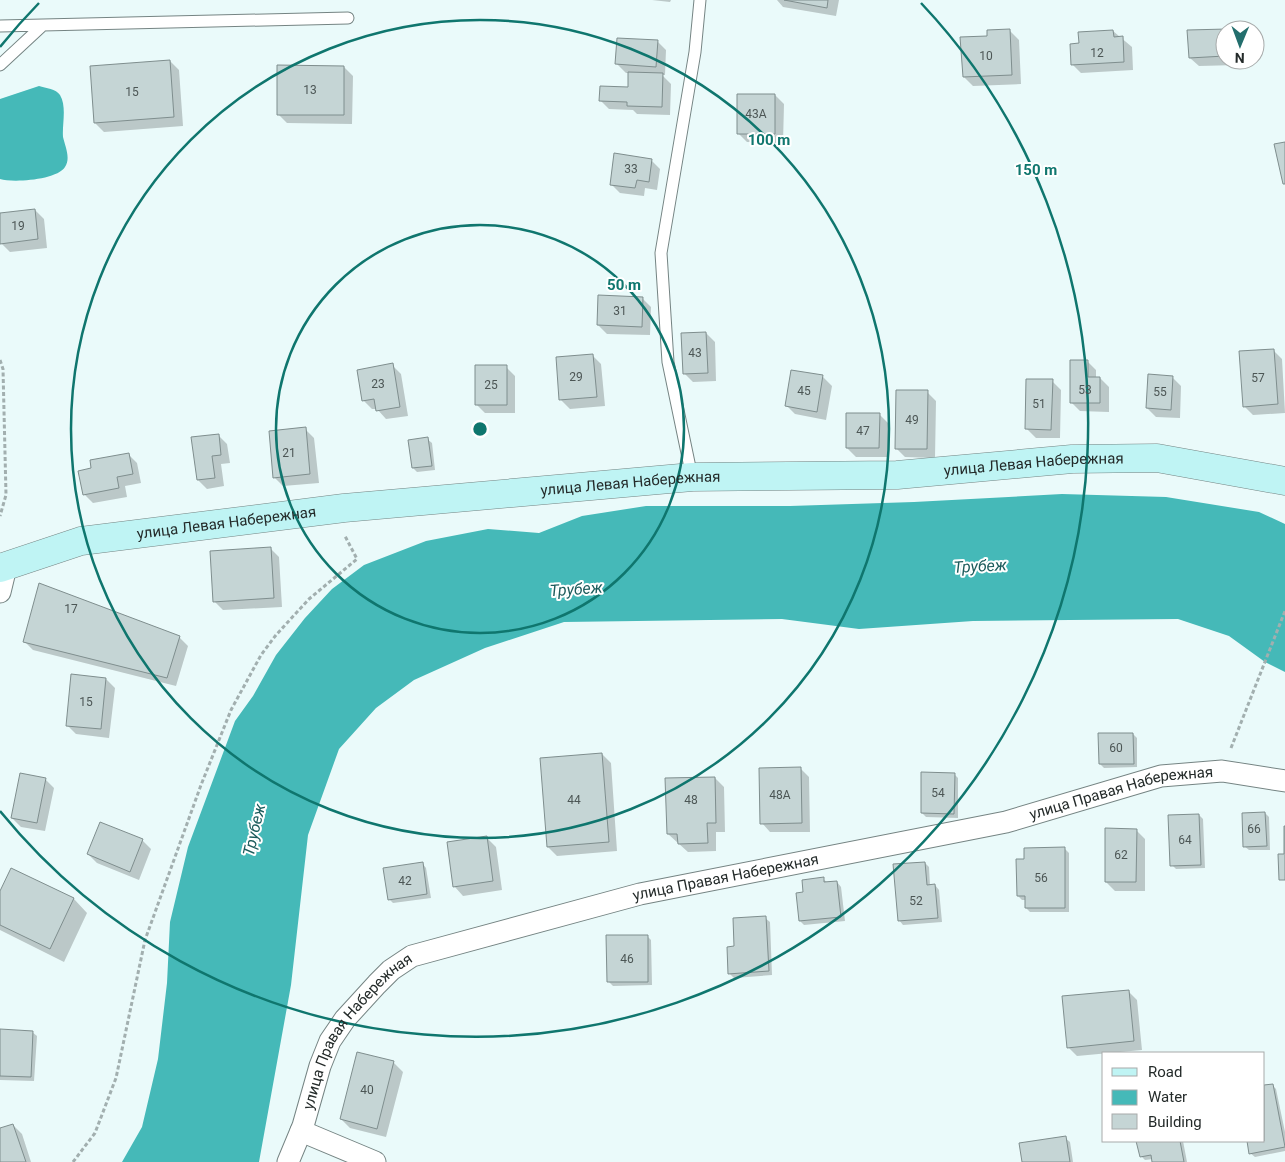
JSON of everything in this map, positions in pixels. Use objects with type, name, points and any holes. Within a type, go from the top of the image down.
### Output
[{"type":"street","name":"улица Левая Набережная","points":[[2,576],[81,540],[344,508],[692,478],[897,475],[1072,459],[1157,458],[1285,481]]},
{"type":"street","name":"улица Правая Набережная","points":[[288,1162],[301,1131],[320,1066],[330,1041],[345,1019],[376,984],[391,970],[412,956],[640,894],[1006,822],[1161,776],[1222,771],[1285,781]]},
{"type":"street","points":[[301,1131],[375,1162]]},
{"type":"lane","points":[[692,478],[668,362],[661,253],[695,52],[700,0]]},
{"type":"lane","points":[[0,26],[348,18]]},
{"type":"lane","points":[[0,65],[42,26]]},
{"type":"path","points":[[0,360],[3,369],[6,495],[0,516]]},
{"type":"path","points":[[73,1162],[95,1133],[116,1078],[145,940],[231,710],[261,655],[276,634],[309,599],[357,559],[345,536],[344,508]]},
{"type":"path","points":[[1222,771],[1285,611]]},
{"type":"water","points":[[39,86],[56,91],[62,100],[64,110],[63,137],[67,152],[67,163],[60,171],[44,178],[24,180],[0,179],[0,99]]},
{"type":"water","name":"Трубеж","points":[[1062,494],[1166,497],[1259,512],[1285,524],[1285,672],[1265,662],[1229,636],[1178,619],[973,621],[859,629],[782,619],[564,622],[485,648],[414,680],[376,708],[339,749],[308,835],[291,985],[259,1162],[122,1162],[142,1127],[158,1059],[167,983],[170,922],[188,847],[235,721],[253,696],[276,655],[305,618],[332,589],[364,565],[426,541],[488,529],[539,533],[582,516],[646,506],[790,506]]},
{"type":"building","points":[[784,0],[828,0],[827,8]]},
{"type":"building","points":[[1010,29],[1012,75],[963,77],[960,37],[987,36],[987,30]]},
{"type":"building","points":[[1215,29],[1215,57],[1189,58],[1187,30]]},
{"type":"building","points":[[1113,30],[1114,37],[1123,36],[1124,62],[1071,65],[1070,44],[1079,43],[1078,32]]},
{"type":"building","points":[[617,38],[658,40],[656,67],[615,64]]},
{"type":"building","points":[[170,60],[174,117],[94,123],[90,66]]},
{"type":"building","points":[[277,65],[344,66],[344,115],[277,115]]},
{"type":"building","points":[[628,72],[663,73],[662,107],[627,106],[627,102],[599,101],[600,86],[628,87]]},
{"type":"building","points":[[737,94],[775,94],[775,134],[737,134]]},
{"type":"building","points":[[1285,142],[1285,184],[1283,184],[1274,144]]},
{"type":"building","points":[[614,153],[652,159],[649,182],[637,180],[635,188],[610,185]]},
{"type":"building","points":[[35,209],[38,239],[0,244],[0,213]]},
{"type":"building","points":[[598,295],[643,297],[642,327],[597,325]]},
{"type":"building","points":[[706,332],[708,373],[683,374],[681,333]]},
{"type":"building","points":[[1274,349],[1278,404],[1243,407],[1239,351]]},
{"type":"building","points":[[593,354],[597,397],[559,400],[556,357]]},
{"type":"building","points":[[1070,360],[1088,360],[1088,377],[1100,377],[1100,403],[1070,403]]},
{"type":"building","points":[[393,363],[400,407],[376,411],[374,399],[362,401],[357,370]]},
{"type":"building","points":[[475,365],[507,365],[507,405],[475,405]]},
{"type":"building","points":[[791,370],[823,375],[817,412],[785,406]]},
{"type":"building","points":[[1148,374],[1173,376],[1171,410],[1146,408]]},
{"type":"building","points":[[1026,379],[1053,379],[1051,430],[1025,429]]},
{"type":"building","points":[[896,390],[928,390],[927,449],[895,449]]},
{"type":"building","points":[[846,413],[880,413],[879,448],[846,448]]},
{"type":"building","points":[[306,427],[310,474],[273,478],[269,431]]},
{"type":"building","points":[[219,434],[221,455],[212,456],[215,478],[197,480],[191,437]]},
{"type":"building","points":[[428,437],[432,466],[412,468],[408,440]]},
{"type":"building","points":[[129,453],[133,474],[117,477],[119,488],[83,495],[78,471],[91,468],[90,460]]},
{"type":"building","points":[[271,547],[274,598],[213,602],[210,551]]},
{"type":"building","points":[[39,583],[180,636],[167,678],[23,642]]},
{"type":"building","points":[[71,674],[106,678],[101,729],[66,726]]},
{"type":"building","points":[[1098,733],[1133,733],[1134,764],[1099,764]]},
{"type":"building","points":[[602,753],[609,842],[547,847],[540,758]]},
{"type":"building","points":[[801,767],[802,823],[760,824],[759,768]]},
{"type":"building","points":[[921,772],[955,773],[954,814],[921,813]]},
{"type":"building","points":[[20,773],[46,778],[37,823],[11,818]]},
{"type":"building","points":[[715,777],[716,823],[707,823],[708,843],[678,844],[677,834],[667,834],[665,778]]},
{"type":"building","points":[[1265,812],[1267,846],[1243,847],[1242,813]]},
{"type":"building","points":[[1199,814],[1201,865],[1170,866],[1168,815]]},
{"type":"building","points":[[100,822],[143,839],[130,872],[87,854]]},
{"type":"building","points":[[1284,826],[1285,880],[1279,880],[1278,854],[1284,854]]},
{"type":"building","points":[[1105,828],[1137,829],[1136,882],[1105,882]]},
{"type":"building","points":[[487,836],[493,881],[453,887],[447,842]]},
{"type":"building","points":[[1065,847],[1065,908],[1025,908],[1025,896],[1017,896],[1016,859],[1024,859],[1024,848]]},
{"type":"building","points":[[423,862],[427,894],[388,900],[383,868]]},
{"type":"building","points":[[925,862],[927,885],[935,884],[938,918],[898,921],[893,864]]},
{"type":"building","points":[[11,868],[74,898],[50,949],[0,925],[0,891]]},
{"type":"building","points":[[824,877],[824,882],[837,881],[841,917],[799,921],[796,893],[803,892],[802,880]]},
{"type":"building","points":[[766,916],[769,971],[728,974],[727,947],[734,946],[733,918]]},
{"type":"building","points":[[606,935],[648,935],[648,982],[607,982]]},
{"type":"building","points":[[1129,990],[1134,1041],[1067,1048],[1062,996]]},
{"type":"building","points":[[0,1029],[33,1031],[31,1077],[0,1076]]},
{"type":"building","points":[[357,1052],[394,1061],[377,1129],[340,1119]]},
{"type":"building","points":[[1273,1084],[1285,1147],[1249,1154],[1247,1142],[1265,1142],[1265,1085]]},
{"type":"building","points":[[13,1124],[26,1162],[0,1162],[0,1128]]},
{"type":"building","points":[[1066,1136],[1070,1162],[1022,1162],[1019,1143]]},
{"type":"building","points":[[1136,1142],[1180,1142],[1184,1162],[1152,1162],[1151,1155],[1140,1157]]}]
